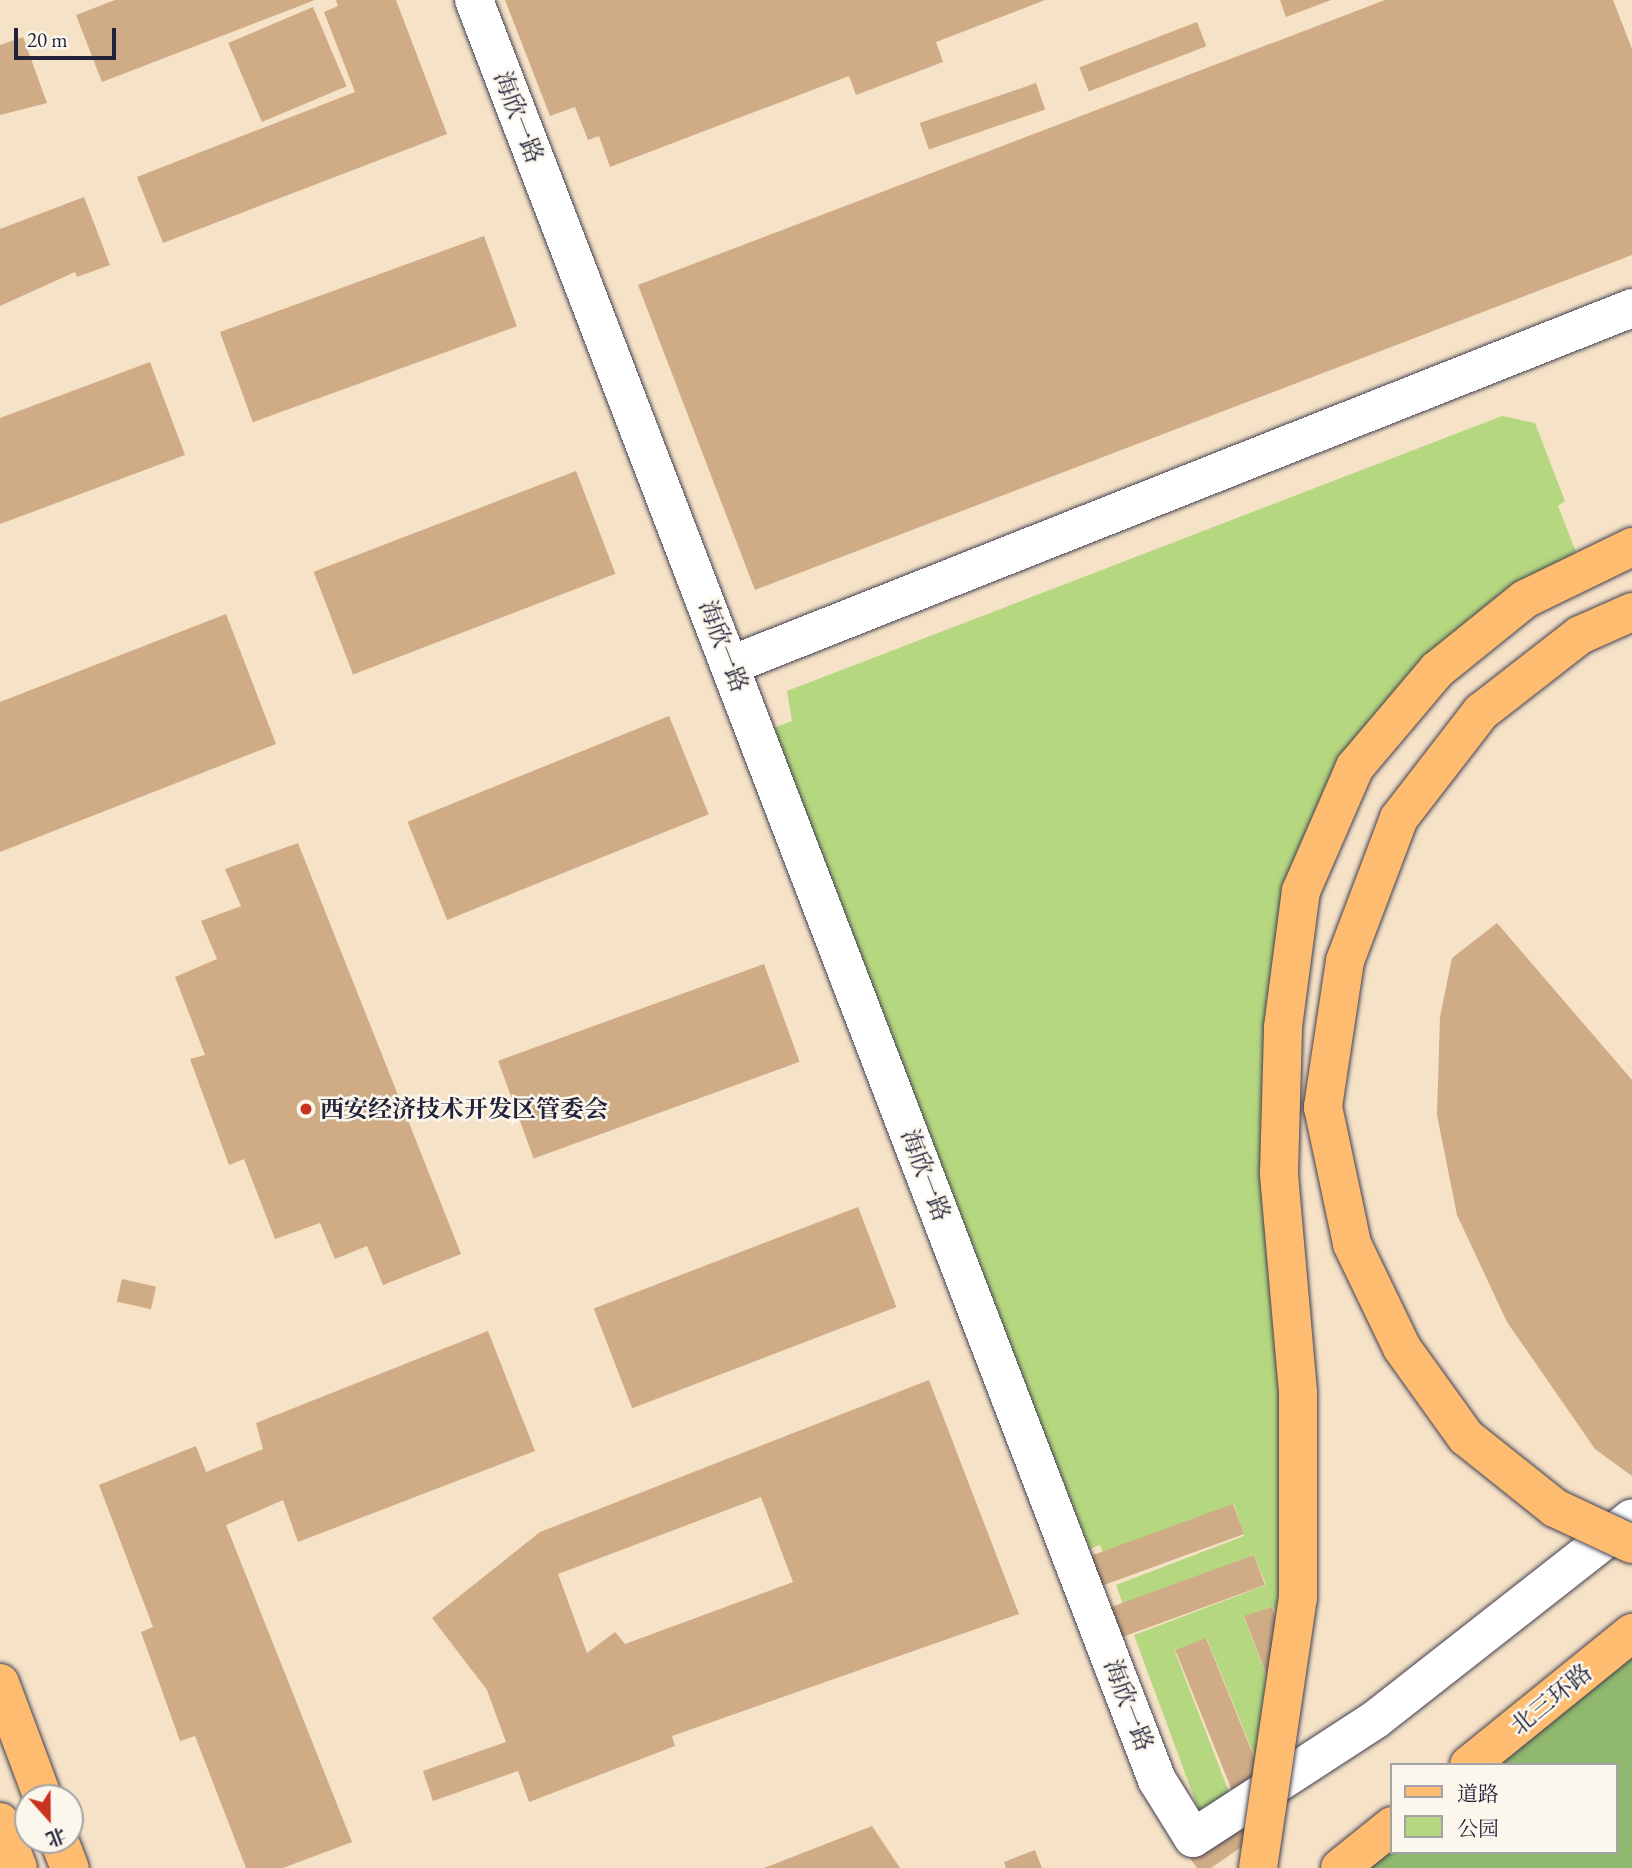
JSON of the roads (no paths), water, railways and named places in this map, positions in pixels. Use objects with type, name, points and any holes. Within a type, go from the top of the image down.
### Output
[{"type":"main road","points":[[1258,1868],[1298,1598],[1298,1392],[1279,1174],[1283,1027],[1300,891],[1355,767],[1437,670],[1525,599],[1632,547]]},
{"type":"main road","points":[[1632,612],[1580,635],[1481,712],[1399,818],[1345,961],[1323,1107],[1352,1244],[1402,1348],[1466,1437],[1555,1508],[1632,1544]]},
{"type":"main road","name":"北三环路","points":[[1471,1763],[1632,1633]]},
{"type":"main road","points":[[0,1683],[38,1784]]},
{"type":"main road","points":[[0,1822],[18,1868]]},
{"type":"main road","points":[[1340,1868],[1390,1828]]},
{"type":"street","name":"海欣一路","points":[[474,0],[1157,1780],[1193,1838],[1376,1719],[1632,1518]]},
{"type":"street","points":[[731,665],[1632,308]]},
{"type":"place","name":"西安经济技术开发区管委会","points":[[306,1109]]}]
